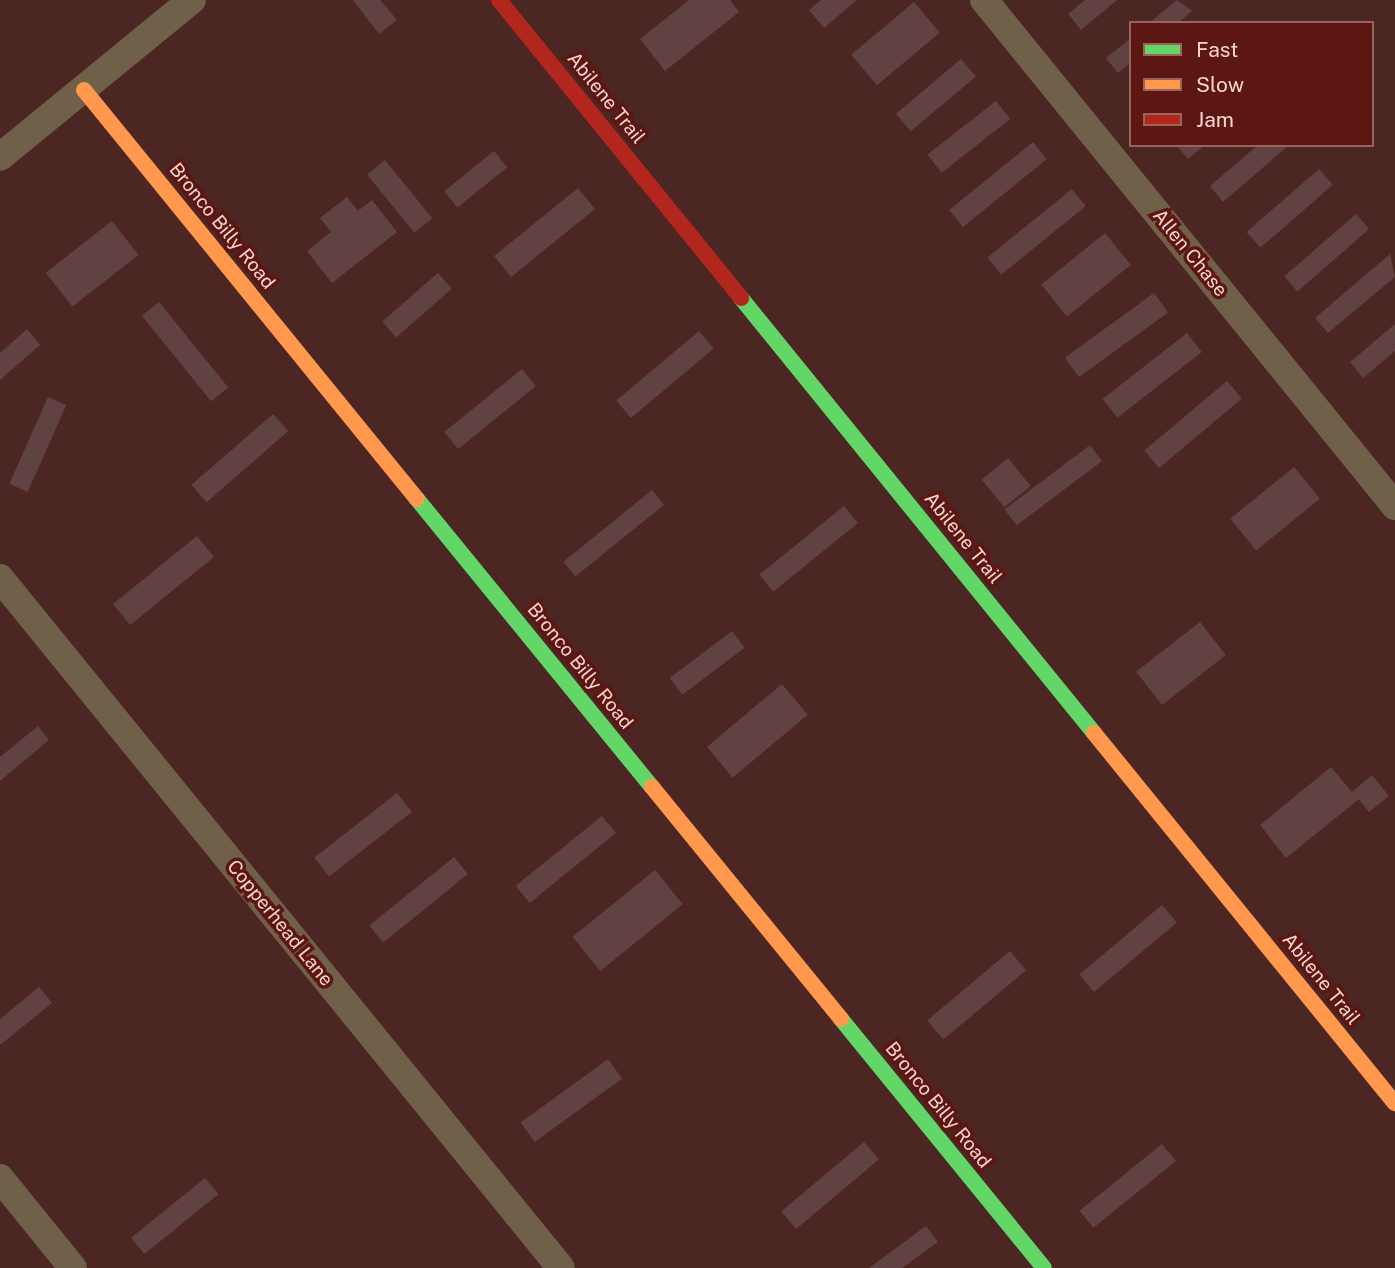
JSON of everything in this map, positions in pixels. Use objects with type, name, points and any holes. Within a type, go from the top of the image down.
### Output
[{"type":"street","points":[[0,157],[192,0]]},
{"type":"street","name":"Abilene Trail","points":[[499,0],[1395,1103]]},
{"type":"street","name":"Allen Chase","points":[[984,0],[1395,506]]},
{"type":"street","name":"Bronco Billy Road","points":[[84,90],[1044,1268]]},
{"type":"street","name":"Copperhead Lane","points":[[0,578],[561,1268]]},
{"type":"street","points":[[0,1178],[73,1268]]},
{"type":"building","points":[[353,0],[380,0],[397,20],[379,34]]},
{"type":"building","points":[[689,0],[730,0],[739,12],[665,71],[640,39]]},
{"type":"building","points":[[821,0],[857,0],[824,28],[809,10]]},
{"type":"building","points":[[1085,0],[1117,0],[1081,30],[1068,14]]},
{"type":"building","points":[[1177,0],[1192,11],[1180,21],[1151,21]]},
{"type":"building","points":[[914,2],[940,33],[877,85],[851,55]]},
{"type":"building","points":[[1129,40],[1129,64],[1118,73],[1106,58]]},
{"type":"building","points":[[961,59],[976,77],[911,131],[896,114]]},
{"type":"building","points":[[996,101],[1010,119],[942,173],[927,155]]},
{"type":"building","points":[[1033,142],[1047,159],[963,227],[949,210]]},
{"type":"building","points":[[1178,147],[1203,147],[1188,159]]},
{"type":"building","points":[[1256,147],[1287,147],[1223,202],[1210,186]]},
{"type":"building","points":[[494,151],[507,167],[457,208],[444,191]]},
{"type":"building","points":[[385,160],[432,218],[414,233],[367,174]]},
{"type":"building","points":[[1319,169],[1333,185],[1260,248],[1247,232]]},
{"type":"building","points":[[578,188],[595,209],[511,277],[494,256]]},
{"type":"building","points":[[1072,189],[1086,206],[1001,275],[987,258]]},
{"type":"building","points":[[347,197],[358,211],[372,200],[397,232],[332,283],[307,251],[331,232],[320,218]]},
{"type":"building","points":[[1356,214],[1369,229],[1297,291],[1284,276]]},
{"type":"building","points":[[112,221],[138,255],[72,307],[46,273]]},
{"type":"building","points":[[1105,233],[1131,265],[1067,316],[1041,285]]},
{"type":"building","points":[[1390,254],[1395,277],[1328,333],[1315,318]]},
{"type":"building","points":[[438,273],[452,289],[396,337],[382,322]]},
{"type":"building","points":[[1154,293],[1168,312],[1079,377],[1065,358]]},
{"type":"building","points":[[159,302],[228,387],[211,401],[142,316]]},
{"type":"building","points":[[1395,324],[1395,351],[1363,378],[1350,362]]},
{"type":"building","points":[[27,329],[40,345],[0,380],[0,353]]},
{"type":"building","points":[[699,331],[714,349],[631,418],[616,400]]},
{"type":"building","points":[[1187,333],[1202,352],[1117,418],[1103,399]]},
{"type":"building","points":[[522,369],[536,386],[458,449],[444,432]]},
{"type":"building","points":[[1227,381],[1242,399],[1159,468],[1144,450]]},
{"type":"building","points":[[48,397],[66,405],[28,492],[9,484]]},
{"type":"building","points":[[273,414],[288,431],[207,502],[191,485]]},
{"type":"building","points":[[1090,445],[1102,461],[1017,525],[1005,509]]},
{"type":"building","points":[[1008,458],[1031,486],[1004,507],[982,479]]},
{"type":"building","points":[[1294,467],[1320,499],[1256,550],[1230,519]]},
{"type":"building","points":[[652,490],[664,505],[575,577],[563,562]]},
{"type":"building","points":[[844,506],[858,523],[773,592],[759,575]]},
{"type":"building","points":[[197,536],[214,557],[130,625],[113,604]]},
{"type":"building","points":[[1200,622],[1226,655],[1162,705],[1136,672]]},
{"type":"building","points":[[732,631],[745,648],[682,695],[670,678]]},
{"type":"building","points":[[782,684],[808,715],[733,778],[707,747]]},
{"type":"building","points":[[38,726],[49,740],[0,781],[0,757]]},
{"type":"building","points":[[1331,767],[1352,792],[1372,775],[1389,796],[1369,812],[1359,799],[1286,858],[1260,825]]},
{"type":"building","points":[[397,793],[412,812],[329,877],[314,858]]},
{"type":"building","points":[[602,816],[616,833],[530,903],[516,886]]},
{"type":"building","points":[[454,857],[468,874],[383,943],[369,926]]},
{"type":"building","points":[[655,870],[683,904],[600,971],[573,937]]},
{"type":"building","points":[[1162,905],[1177,923],[1094,992],[1079,974]]},
{"type":"building","points":[[1010,951],[1026,970],[943,1040],[927,1020]]},
{"type":"building","points":[[39,987],[52,1003],[0,1045],[0,1019]]},
{"type":"building","points":[[608,1059],[622,1078],[535,1142],[521,1122]]},
{"type":"building","points":[[864,1142],[879,1160],[796,1229],[781,1211]]},
{"type":"building","points":[[1162,1144],[1176,1161],[1093,1228],[1080,1211]]},
{"type":"building","points":[[205,1178],[218,1194],[144,1254],[131,1238]]},
{"type":"building","points":[[926,1226],[938,1242],[902,1268],[869,1268]]},
{"type":"traffic: fast","points":[[741,298],[1094,733]]},
{"type":"traffic: fast","points":[[417,499],[652,787]]},
{"type":"traffic: fast","points":[[841,1019],[1044,1268]]},
{"type":"traffic: slow","points":[[84,90],[417,499]]},
{"type":"traffic: slow","points":[[1094,733],[1395,1103]]},
{"type":"traffic: slow","points":[[652,787],[841,1019]]},
{"type":"traffic: jam","points":[[499,0],[741,298]]}]
